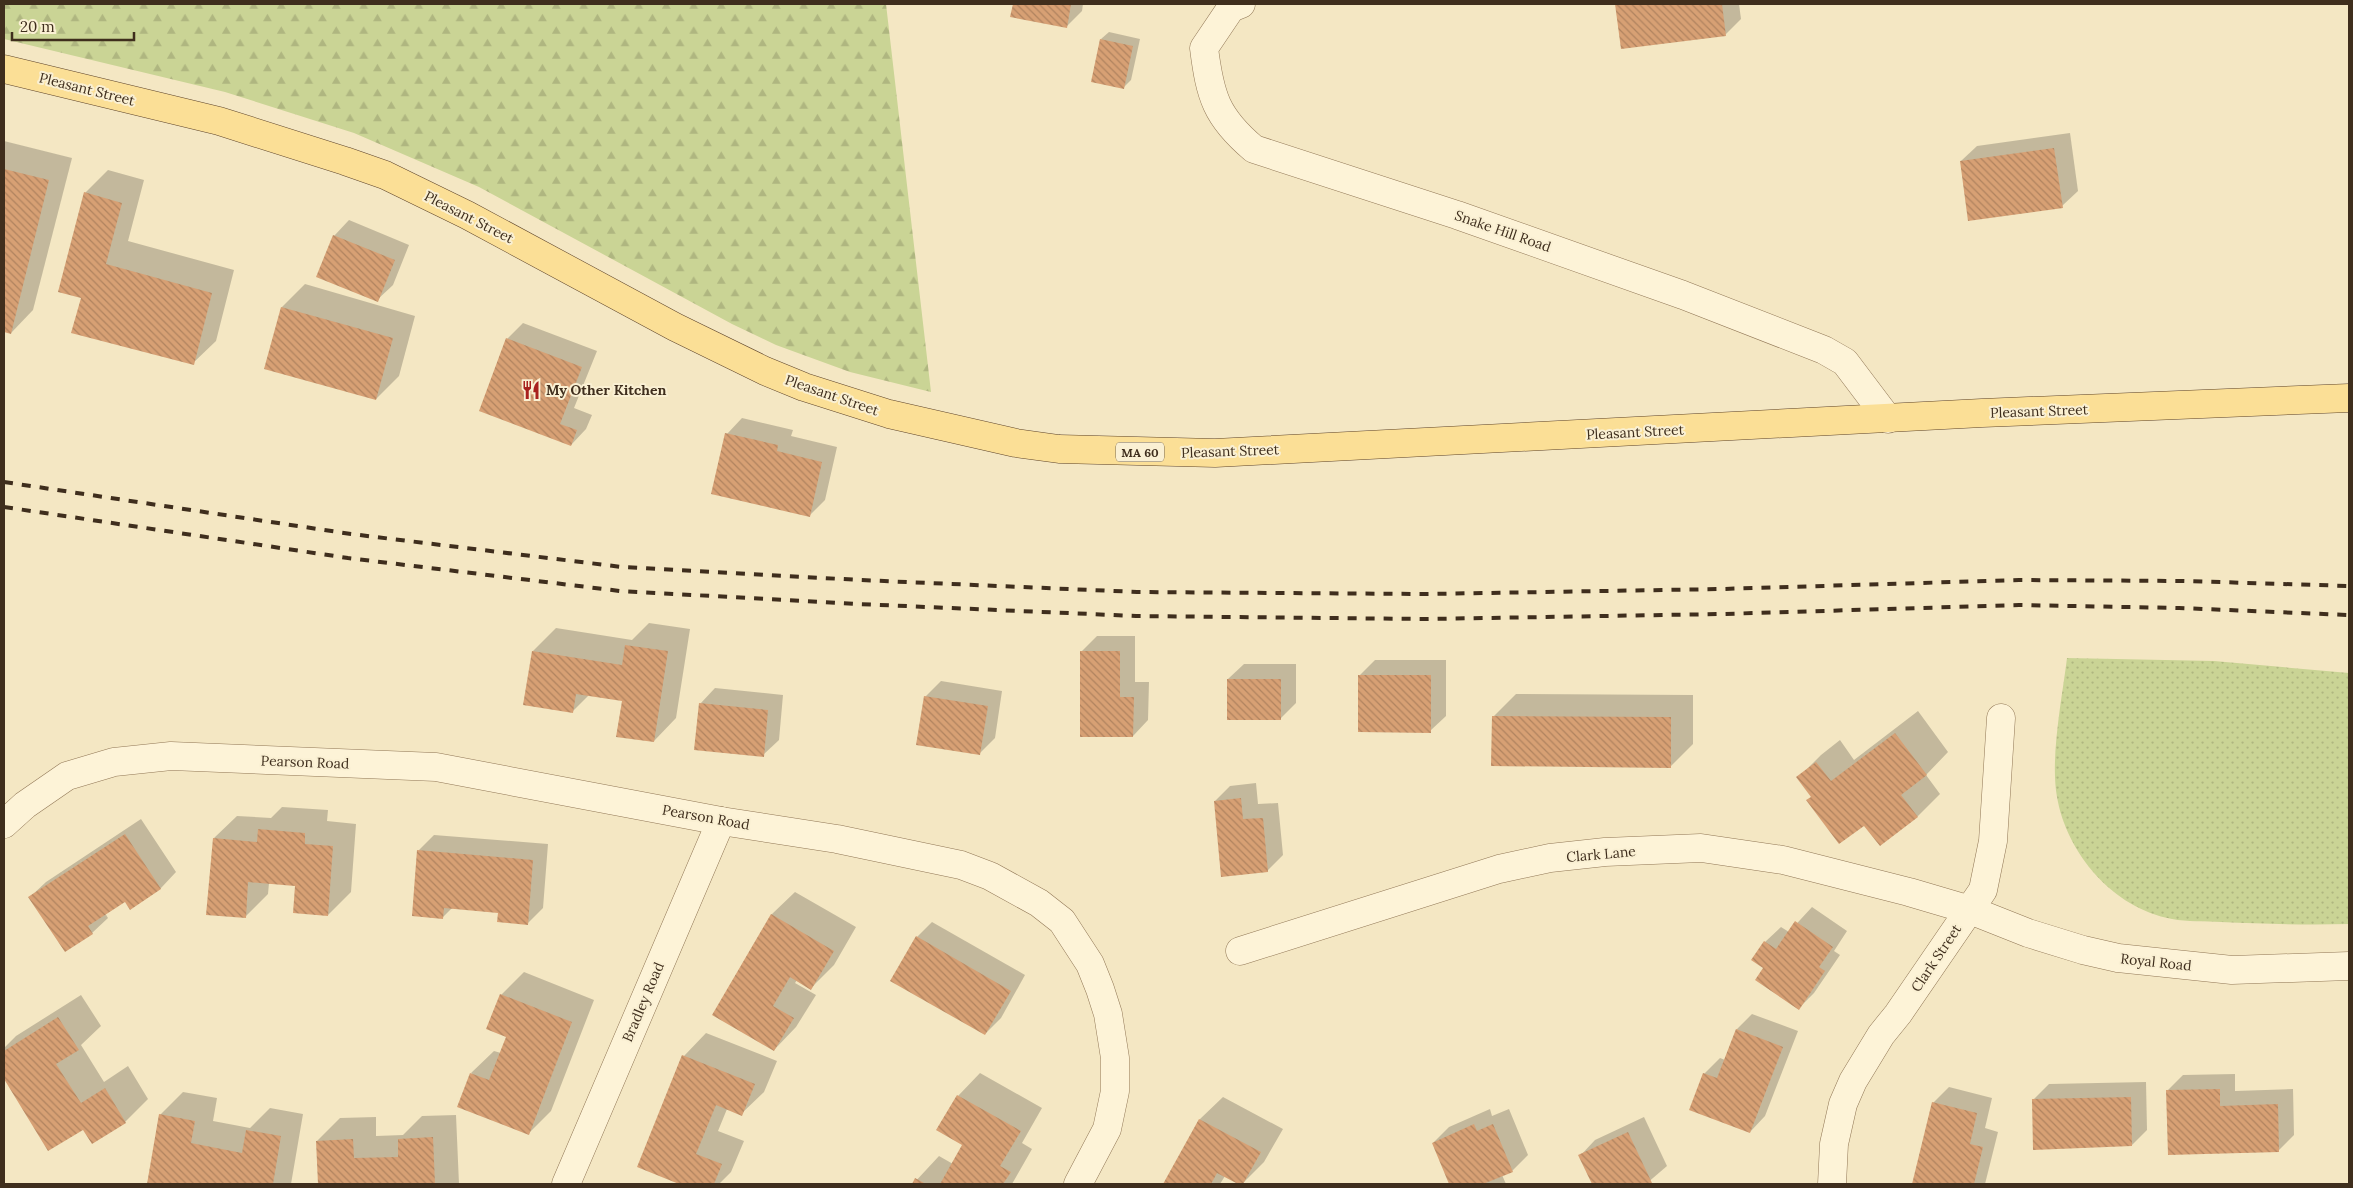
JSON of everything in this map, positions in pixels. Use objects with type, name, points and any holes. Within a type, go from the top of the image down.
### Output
[{"type":"main road","name":"Pleasant Street","points":[[4,69],[227,124],[353,164],[385,176],[466,215],[674,327],[765,372],[804,387],[889,414],[1016,443],[1059,449],[1216,453],[2349,398]]},
{"type":"street","name":"Snake Hill Road","points":[[1241,4],[1232,8],[1204,48],[1208,83],[1222,117],[1235,133],[1254,149],[1493,228],[1684,295],[1824,350],[1845,362],[1888,419]]},
{"type":"street","name":"Clark Street","points":[[1832,1184],[1834,1144],[1844,1104],[1853,1081],[1881,1035],[1898,1014],[1983,890],[1993,841],[2001,718]]},
{"type":"street","name":"Pearson Road","points":[[4,824],[25,805],[67,776],[114,762],[171,756],[436,767],[721,821],[837,839],[961,865],[990,876],[1039,903],[1062,921],[1077,941],[1090,964],[1100,989],[1108,1014],[1115,1058],[1115,1092],[1107,1129],[1078,1184]]},
{"type":"street","name":"Bradley Road","points":[[566,1184],[721,821]]},
{"type":"street","name":"Clark Lane","points":[[1240,951],[1499,869],[1550,858],[1606,852],[1701,848],[1782,860],[1910,892],[1970,910]]},
{"type":"street","name":"Royal Road","points":[[1970,910],[2028,933],[2083,950],[2118,958],[2232,970],[2349,972]]},
{"type":"green space","points":[[4,4],[886,4],[931,392],[850,372],[776,345],[732,324],[479,187],[354,133],[225,92],[4,39]]},
{"type":"green space","points":[[2067,658],[2214,661],[2349,673],[2349,924],[2269,924],[2178,920],[2151,913],[2112,891],[2082,858],[2062,818],[2057,797],[2055,781],[2056,746]]},
{"type":"building","points":[[1013,4],[1071,4],[1067,28],[1010,17]]},
{"type":"building","points":[[1615,4],[1722,4],[1726,36],[1621,49]]},
{"type":"building","points":[[1100,39],[1133,46],[1124,89],[1091,82]]},
{"type":"building","points":[[2054,148],[2063,208],[1968,221],[1960,161]]},
{"type":"building","points":[[4,169],[49,180],[11,334],[4,332]]},
{"type":"building","points":[[84,192],[122,203],[106,264],[212,293],[194,365],[71,333],[81,298],[58,292]]},
{"type":"building","points":[[333,235],[395,260],[378,302],[316,277]]},
{"type":"building","points":[[281,307],[393,338],[376,400],[264,369]]},
{"type":"building","points":[[506,338],[582,367],[560,424],[577,430],[571,446],[479,411]]},
{"type":"building","points":[[725,433],[778,445],[777,451],[822,462],[810,517],[711,494]]},
{"type":"building","points":[[625,645],[668,651],[654,742],[616,737],[622,701],[576,694],[573,713],[523,705],[532,651],[622,665]]},
{"type":"building","points":[[1080,651],[1120,651],[1120,697],[1134,697],[1133,737],[1080,737]]},
{"type":"building","points":[[1358,675],[1431,675],[1431,733],[1358,732]]},
{"type":"building","points":[[1227,679],[1281,679],[1281,720],[1227,720]]},
{"type":"building","points":[[924,696],[988,706],[980,755],[916,745]]},
{"type":"building","points":[[699,703],[768,710],[764,757],[694,750]]},
{"type":"building","points":[[1492,716],[1671,717],[1671,768],[1491,766]]},
{"type":"building","points":[[1895,733],[1927,775],[1901,795],[1918,817],[1880,846],[1864,826],[1839,844],[1806,800],[1811,797],[1796,777],[1816,762],[1831,781]]},
{"type":"building","points":[[1241,798],[1243,819],[1263,818],[1268,872],[1221,877],[1214,801]]},
{"type":"building","points":[[258,829],[305,833],[305,844],[333,846],[328,916],[293,913],[295,886],[248,882],[246,918],[206,915],[213,838],[257,842]]},
{"type":"building","points":[[125,834],[161,889],[130,910],[125,902],[88,926],[93,934],[65,952],[28,897]]},
{"type":"building","points":[[417,850],[533,860],[528,925],[497,922],[498,913],[444,908],[443,919],[412,916]]},
{"type":"building","points":[[771,914],[834,951],[811,990],[790,977],[773,1006],[794,1018],[774,1051],[712,1015]]},
{"type":"building","points":[[1795,921],[1833,947],[1819,967],[1825,971],[1799,1010],[1755,980],[1763,968],[1751,960],[1764,941],[1776,949]]},
{"type":"building","points":[[916,936],[1011,991],[985,1035],[890,981]]},
{"type":"building","points":[[500,994],[572,1022],[529,1135],[457,1107],[470,1073],[489,1080],[506,1037],[486,1029]]},
{"type":"building","points":[[58,1017],[79,1050],[56,1064],[81,1103],[105,1088],[126,1123],[92,1144],[83,1130],[48,1151],[4,1079],[4,1051]]},
{"type":"building","points":[[1736,1029],[1783,1047],[1750,1133],[1689,1110],[1703,1073],[1717,1078]]},
{"type":"building","points":[[682,1055],[755,1084],[742,1116],[716,1105],[696,1154],[722,1164],[714,1184],[679,1184],[637,1167]]},
{"type":"building","points":[[2220,1089],[2220,1106],[2278,1104],[2279,1152],[2168,1155],[2166,1090]]},
{"type":"building","points":[[957,1095],[1021,1131],[1000,1166],[1011,1172],[1003,1184],[940,1184],[962,1145],[936,1130]]},
{"type":"building","points":[[2131,1097],[2132,1146],[2033,1150],[2032,1099]]},
{"type":"building","points":[[1932,1102],[1977,1113],[1970,1144],[1983,1147],[1974,1184],[1912,1184]]},
{"type":"building","points":[[159,1114],[195,1121],[191,1143],[242,1153],[246,1130],[281,1136],[273,1184],[147,1184]]},
{"type":"building","points":[[1199,1119],[1261,1152],[1243,1184],[1238,1184],[1217,1173],[1211,1184],[1163,1184]]},
{"type":"building","points":[[1474,1124],[1477,1131],[1493,1124],[1513,1172],[1483,1184],[1449,1184],[1432,1143]]},
{"type":"building","points":[[1628,1132],[1652,1183],[1592,1184],[1578,1155]]},
{"type":"building","points":[[433,1137],[435,1184],[318,1184],[316,1141],[353,1139],[354,1158],[398,1157],[398,1139]]},
{"type":"building","points":[[915,1178],[926,1184],[912,1184]]},
{"type":"railway","points":[[4,482],[351,534],[622,567],[860,580],[1137,592],[1426,594],[1722,589],[2019,580],[2184,581],[2349,586]]},
{"type":"railway","points":[[4,507],[348,558],[620,591],[858,604],[1136,616],[1426,619],[1723,614],[2019,605],[2179,608],[2349,615]]},
{"type":"place","name":"My Other Kitchen","points":[[531,390]]}]
